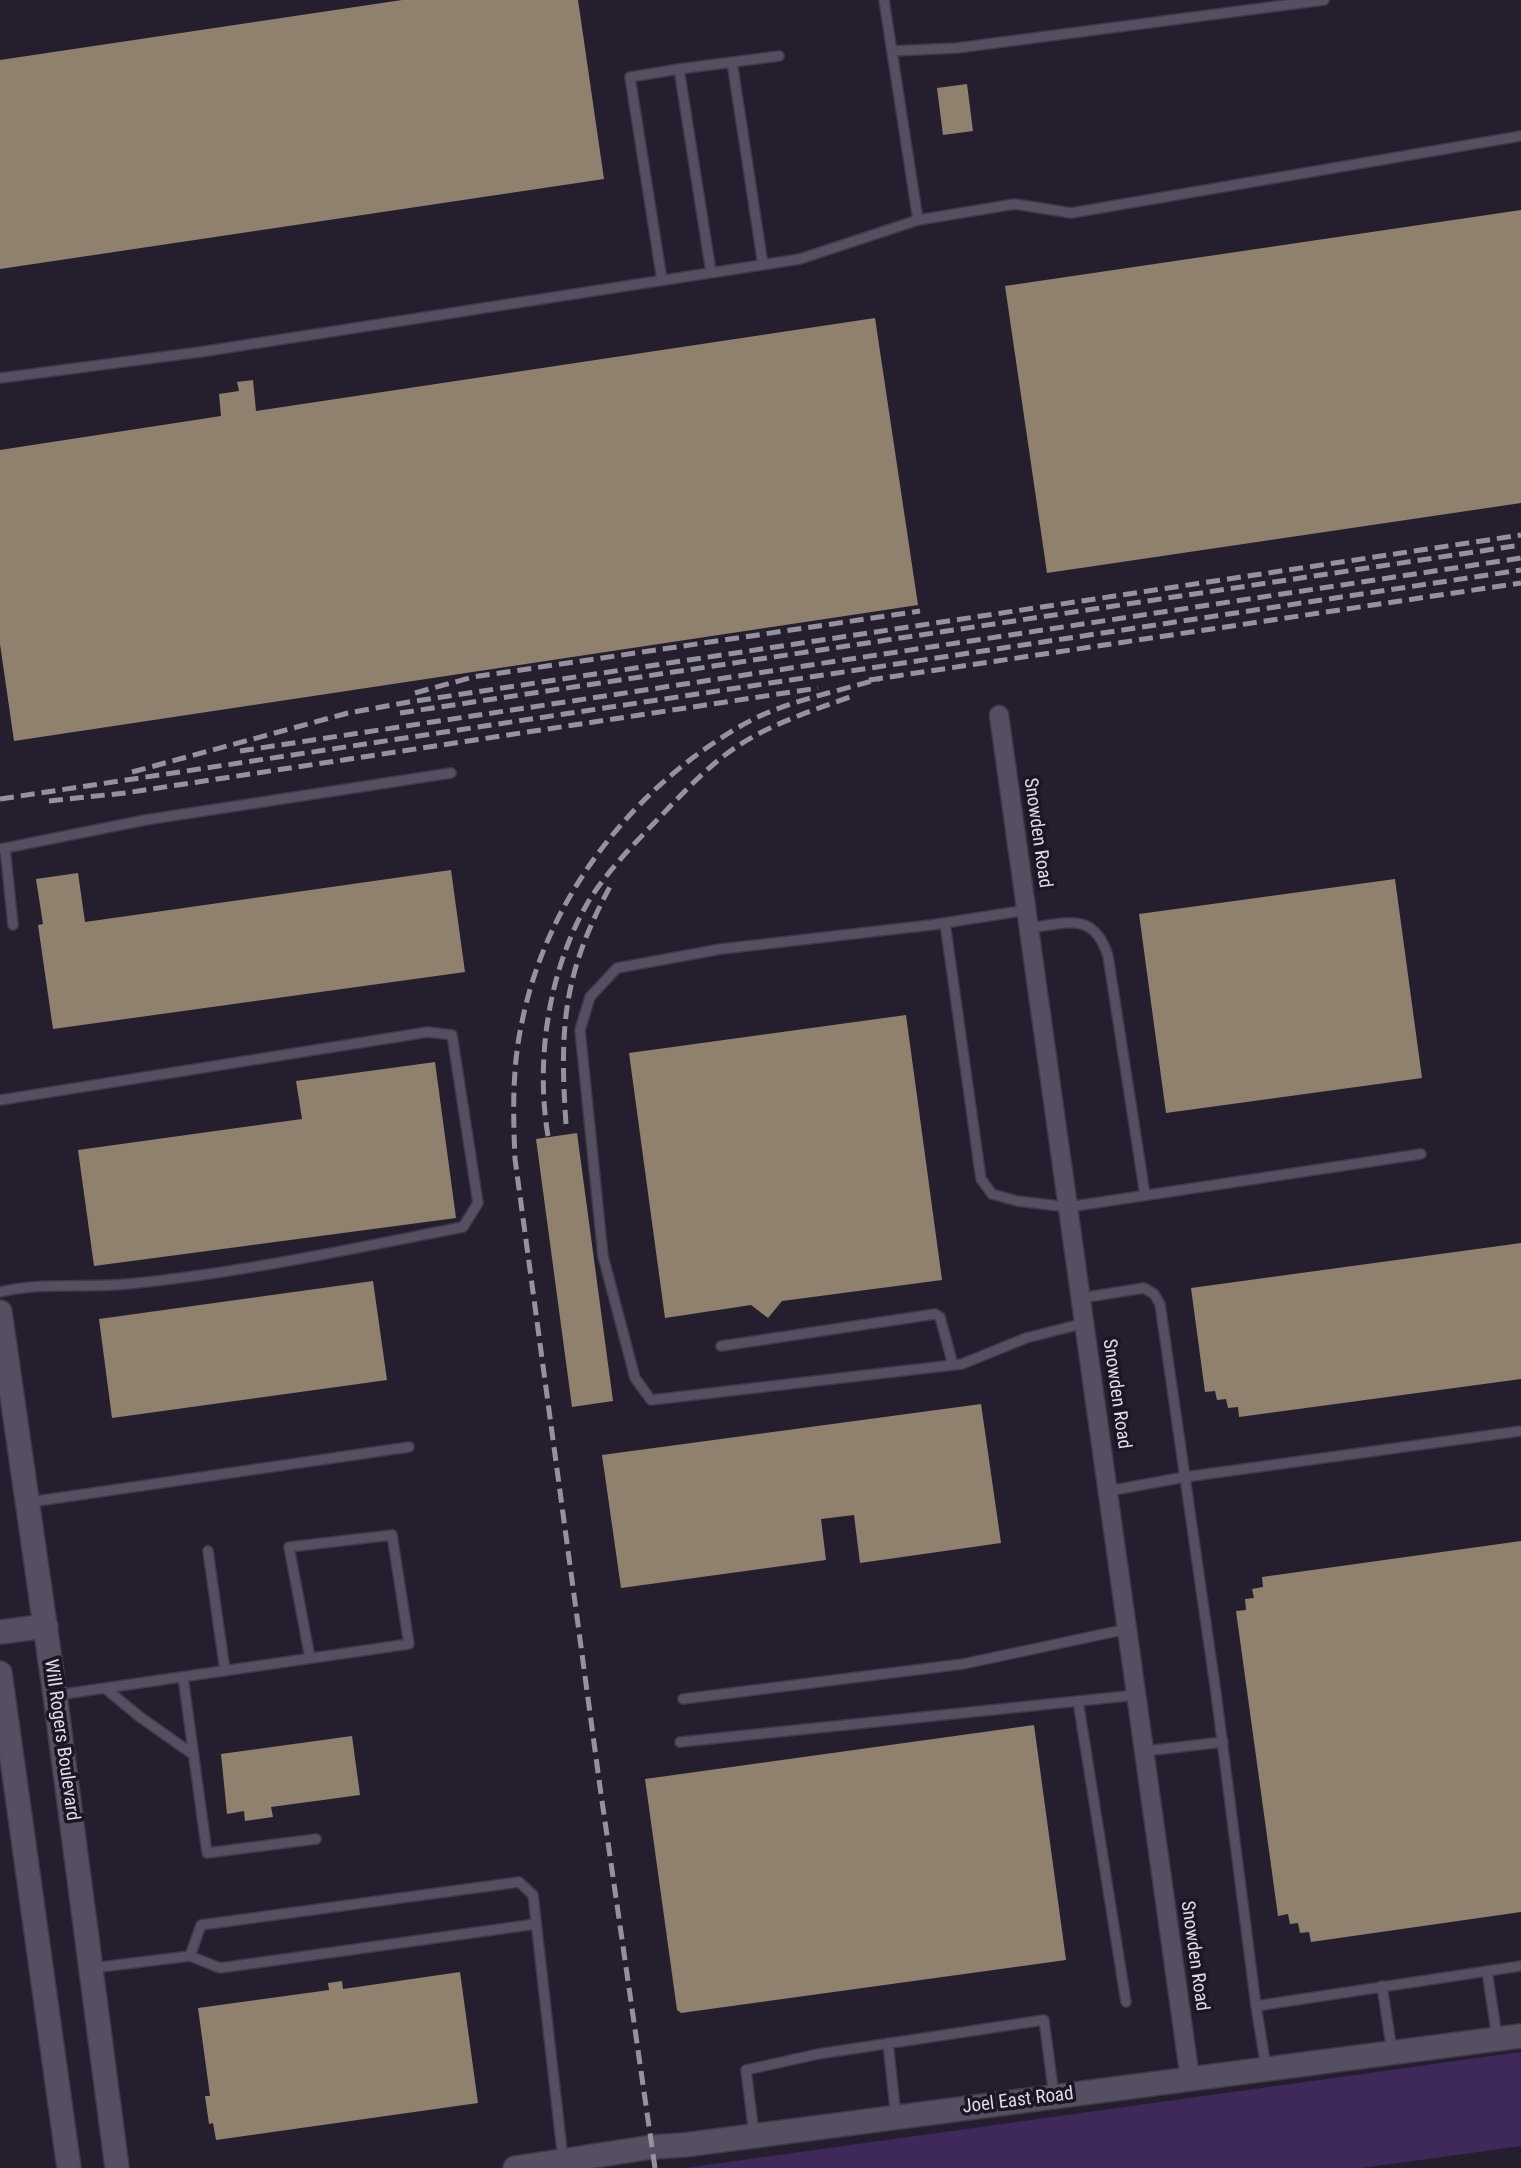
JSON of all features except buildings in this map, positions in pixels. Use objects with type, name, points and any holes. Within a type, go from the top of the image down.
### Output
[{"type":"main road","name":"Will Rogers Boulevard","points":[[0,1312],[46,1626],[117,2168]]},
{"type":"main road","points":[[0,1632],[46,1626]]},
{"type":"main road","points":[[0,1673],[69,2168]]},
{"type":"main road","name":"Joel East Road","points":[[515,2168],[573,2163],[652,2147],[1521,2036]]},
{"type":"street","name":"Snowden Road","points":[[999,715],[1190,2079]]},
{"type":"lane","points":[[884,0],[918,220]]},
{"type":"lane","points":[[892,51],[957,48],[1324,0]]},
{"type":"lane","points":[[662,280],[630,77],[779,55]]},
{"type":"lane","points":[[732,62],[762,265]]},
{"type":"lane","points":[[679,69],[711,272]]},
{"type":"lane","points":[[0,378],[200,352],[800,259],[918,220],[1015,204],[1071,212],[1521,136]]},
{"type":"lane","points":[[13,925],[2,849],[145,820],[451,773]]},
{"type":"lane","points":[[1027,909],[945,923],[721,949],[617,968],[590,997],[580,1030],[603,1255],[635,1378],[650,1400],[953,1365],[1026,1338],[1085,1323]]},
{"type":"lane","points":[[1029,928],[1075,922],[1093,928],[1102,936],[1108,956],[1145,1195]]},
{"type":"lane","points":[[945,923],[981,1179],[992,1194],[1017,1201],[1068,1207],[1421,1154]]},
{"type":"lane","points":[[0,1100],[428,1032],[452,1035],[478,1203],[463,1227],[272,1264],[125,1284],[23,1287],[0,1292]]},
{"type":"lane","points":[[1081,1298],[1144,1288],[1154,1294],[1160,1304],[1223,1742],[1266,2069]]},
{"type":"lane","points":[[721,1346],[935,1314],[940,1317],[953,1365]]},
{"type":"lane","points":[[1108,1491],[1185,1477],[1521,1431]]},
{"type":"lane","points":[[28,1502],[409,1447]]},
{"type":"lane","points":[[55,1695],[409,1644],[392,1535],[289,1547],[310,1658]]},
{"type":"lane","points":[[208,1551],[225,1671]]},
{"type":"lane","points":[[683,1699],[963,1664],[1127,1629]]},
{"type":"lane","points":[[183,1677],[207,1853],[316,1839]]},
{"type":"lane","points":[[106,1689],[194,1755]]},
{"type":"lane","points":[[680,1742],[1137,1695]]},
{"type":"lane","points":[[1079,1701],[1126,2002]]},
{"type":"lane","points":[[1145,1751],[1223,1742]]},
{"type":"lane","points":[[190,1956],[201,1925],[519,1882],[533,1895],[573,2163]]},
{"type":"lane","points":[[91,1968],[190,1956],[220,1968],[536,1924]]},
{"type":"lane","points":[[1256,2006],[1521,1966]]},
{"type":"lane","points":[[1487,1971],[1497,2039]]},
{"type":"lane","points":[[1382,1986],[1392,2053]]},
{"type":"lane","points":[[754,2136],[746,2070],[818,2053],[1044,2020],[1054,2097]]},
{"type":"lane","points":[[888,2043],[896,2117]]},
{"type":"shaded area","points":[[1521,2052],[1521,2146],[1362,2168],[685,2168]]},
{"type":"railway","points":[[132,772],[348,713],[409,702],[1521,535]]},
{"type":"railway","points":[[400,713],[1521,545]]},
{"type":"railway","points":[[240,751],[1521,558]]},
{"type":"railway","points":[[0,799],[1521,570]]},
{"type":"railway","points":[[869,680],[1521,583]]},
{"type":"railway","points":[[415,693],[473,677],[920,611]]},
{"type":"railway","points":[[655,2168],[600,1787],[515,1159],[516,1056],[534,976],[551,932],[573,891],[599,852],[629,815],[663,782],[700,753],[755,718],[789,705],[879,679]]},
{"type":"railway","points":[[49,801],[125,793],[818,688]]},
{"type":"railway","points":[[548,1136],[543,1076],[555,983],[576,926],[597,888],[701,775],[729,752],[772,727],[850,697]]},
{"type":"railway","points":[[566,1124],[564,1056],[568,998],[584,943],[613,881]]}]
